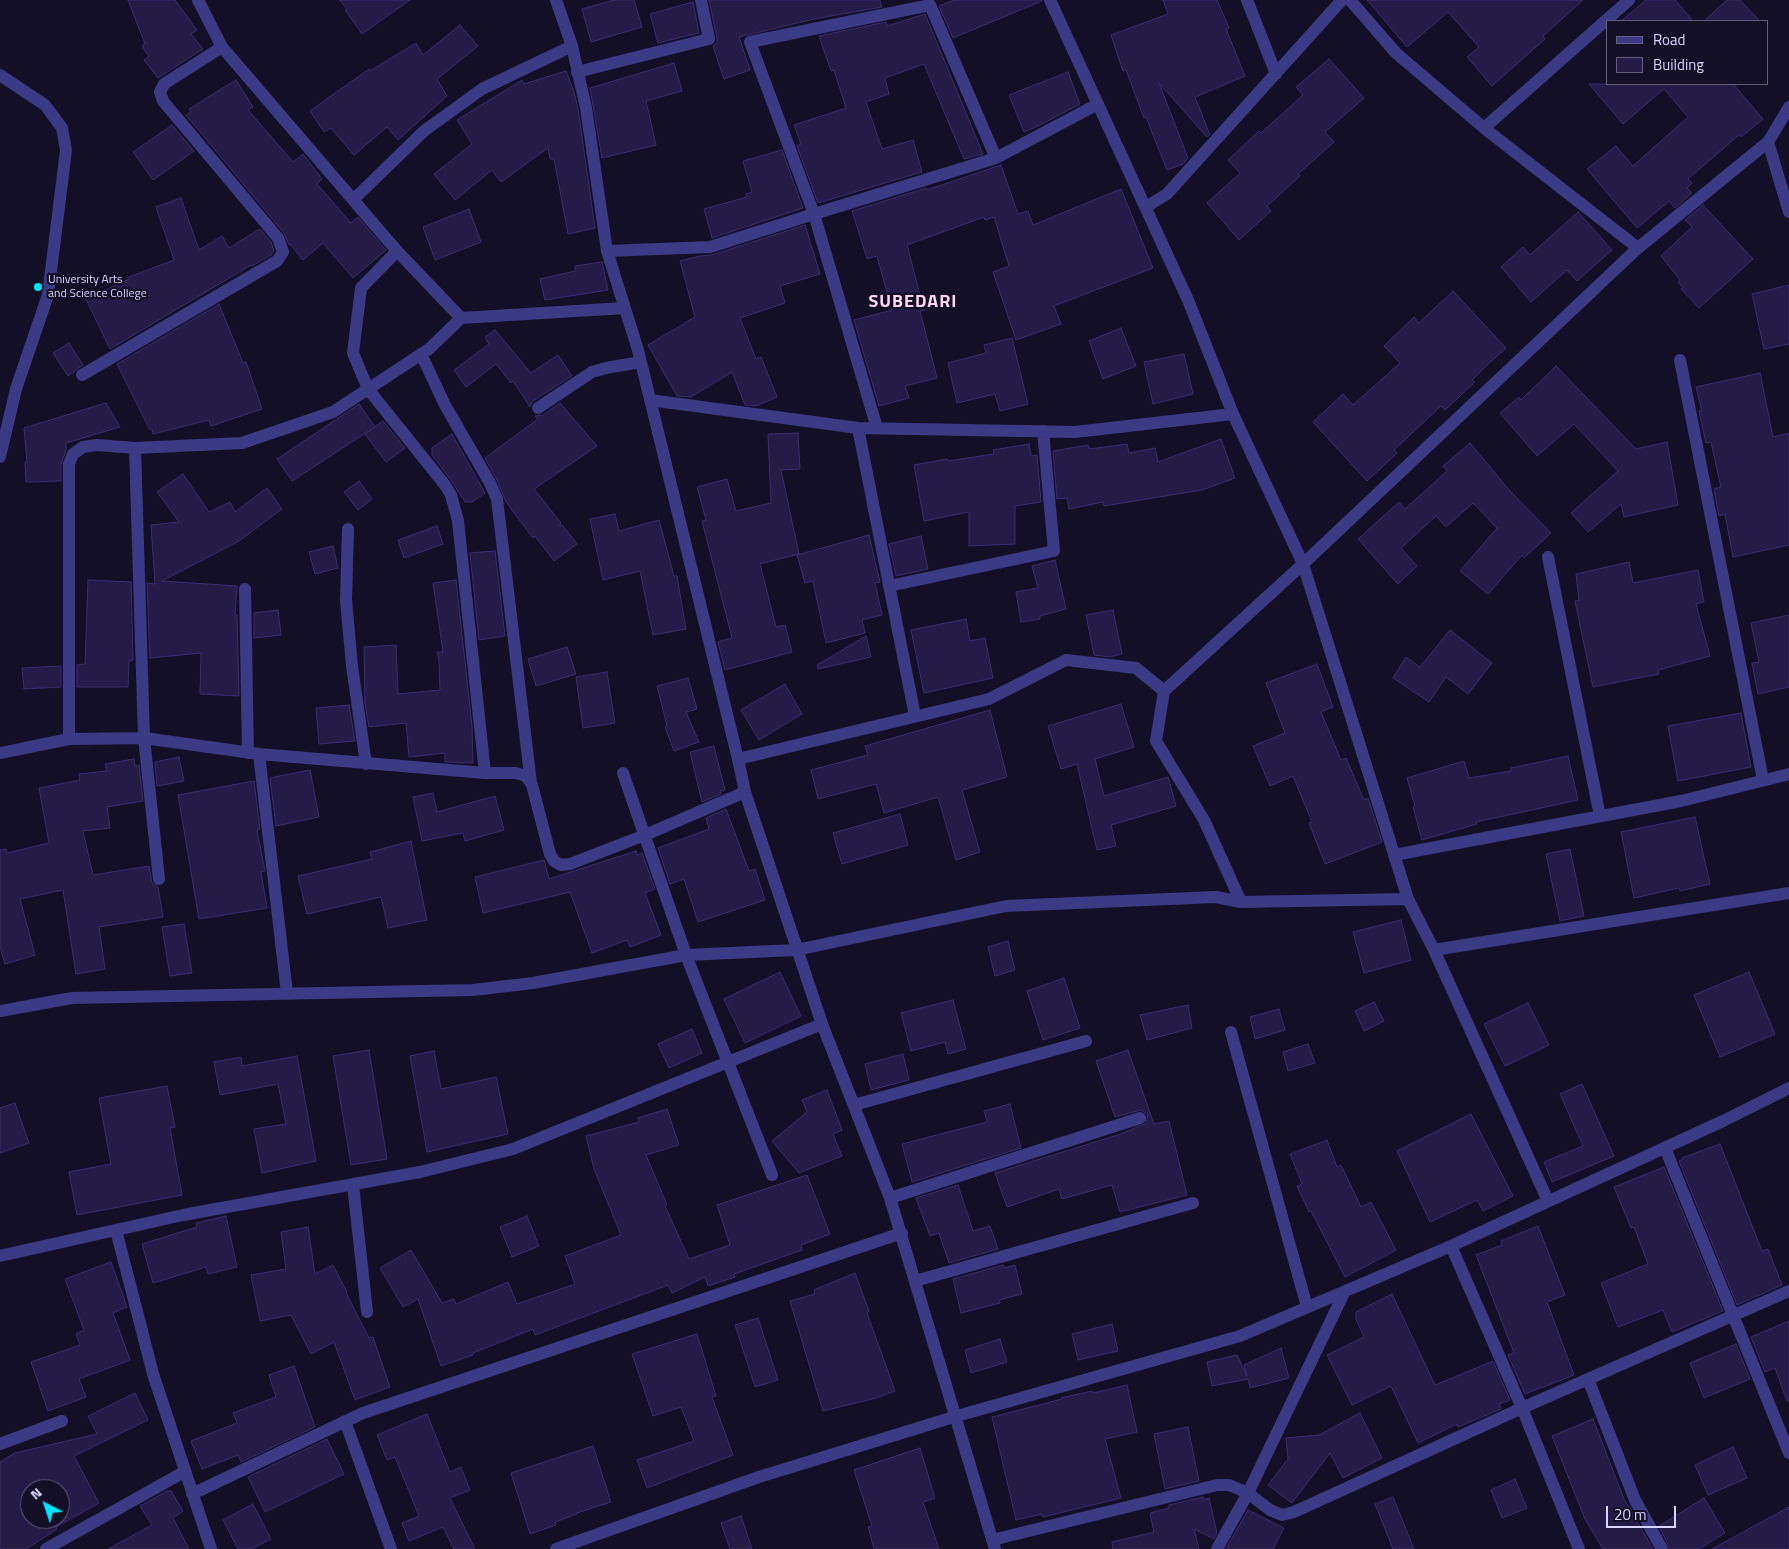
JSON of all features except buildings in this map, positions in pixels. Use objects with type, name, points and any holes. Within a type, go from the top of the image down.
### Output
[{"type":"street","points":[[198,0],[222,47],[397,251],[461,318]]},
{"type":"street","points":[[556,0],[572,46],[586,108],[607,251],[641,362],[745,792],[822,1024],[902,1233],[994,1544],[1206,1487],[1229,1485],[1248,1493],[1270,1510],[1282,1515],[1294,1512],[1522,1408],[1789,1291]]},
{"type":"street","points":[[577,72],[709,39],[701,0]]},
{"type":"street","points":[[1050,0],[1188,300],[1233,414],[1303,564],[1408,899],[1434,950],[1548,1201]]},
{"type":"street","points":[[1247,0],[1276,74]]},
{"type":"street","points":[[1146,208],[1167,194],[1342,0]]},
{"type":"street","points":[[1350,0],[1396,53],[1484,128],[1638,248]]},
{"type":"street","points":[[1484,128],[1628,0]]},
{"type":"street","points":[[877,428],[814,214],[750,42],[934,2],[996,158]]},
{"type":"street","points":[[353,200],[424,131],[482,89],[572,46]]},
{"type":"street","points":[[82,375],[278,261],[283,252],[278,238],[162,101],[160,92],[164,84],[222,47]]},
{"type":"street","points":[[0,75],[45,105],[62,128],[66,150],[48,295],[16,389],[0,457]]},
{"type":"street","points":[[607,251],[710,246],[996,158],[1098,104]]},
{"type":"street","points":[[1241,902],[1204,820],[1156,741],[1164,691],[1303,564],[1638,248],[1768,142],[1789,107]]},
{"type":"street","points":[[1768,142],[1789,212]]},
{"type":"street","points":[[397,251],[361,288],[353,353],[368,389],[451,495],[458,521],[485,773]]},
{"type":"street","points":[[69,739],[69,464],[73,454],[83,447],[97,445],[135,448],[242,443],[333,412],[429,349],[461,318],[625,308]]},
{"type":"street","points":[[421,354],[445,405],[490,482],[496,499],[532,785],[550,854],[554,862],[561,865],[570,864],[645,835],[745,792]]},
{"type":"street","points":[[1680,360],[1763,780]]},
{"type":"street","points":[[538,408],[592,372],[641,362]]},
{"type":"street","points":[[650,400],[858,428],[1075,432],[1233,414]]},
{"type":"street","points":[[858,428],[916,716]]},
{"type":"street","points":[[889,586],[1054,551],[1043,431]]},
{"type":"street","points":[[135,448],[144,738],[159,879]]},
{"type":"street","points":[[348,529],[346,600],[352,666],[366,764]]},
{"type":"street","points":[[1548,557],[1600,816]]},
{"type":"street","points":[[244,589],[254,753],[287,993]]},
{"type":"street","points":[[738,759],[989,699],[1066,660],[1136,668],[1164,691]]},
{"type":"street","points":[[0,753],[69,739],[144,738],[254,753],[366,764],[485,773],[516,773],[526,776],[532,785]]},
{"type":"street","points":[[623,773],[686,955],[772,1175]]},
{"type":"street","points":[[1394,855],[1681,801],[1789,774]]},
{"type":"street","points":[[1434,950],[1789,893]]},
{"type":"street","points":[[0,1011],[72,998],[473,990],[534,983],[686,955],[796,950],[1006,906],[1216,897],[1241,902],[1408,899]]},
{"type":"street","points":[[0,1256],[183,1215],[420,1172],[513,1149],[822,1024]]},
{"type":"street","points":[[1231,1032],[1307,1307]]},
{"type":"street","points":[[854,1105],[1086,1041]]},
{"type":"street","points":[[556,1549],[759,1477],[957,1416],[1240,1336],[1451,1246],[1665,1148],[1789,1088]]},
{"type":"street","points":[[890,1198],[1140,1118]]},
{"type":"street","points":[[1665,1148],[1789,1453]]},
{"type":"street","points":[[353,1185],[367,1312]]},
{"type":"street","points":[[915,1281],[1193,1203]]},
{"type":"street","points":[[116,1230],[152,1374],[211,1549]]},
{"type":"street","points":[[192,1494],[372,1410],[902,1233]]},
{"type":"street","points":[[1451,1246],[1522,1408],[1578,1549]]},
{"type":"street","points":[[1217,1549],[1248,1493],[1345,1291]]},
{"type":"street","points":[[1588,1379],[1635,1500],[1662,1549]]},
{"type":"street","points":[[345,1421],[391,1549]]},
{"type":"street","points":[[0,1444],[62,1422]]},
{"type":"street","points":[[46,1549],[184,1472]]},
{"type":"place","name":"University Arts and Science College","points":[[38,287]]},
{"type":"district","name":"SUBEDARI","points":[[913,303]]}]
